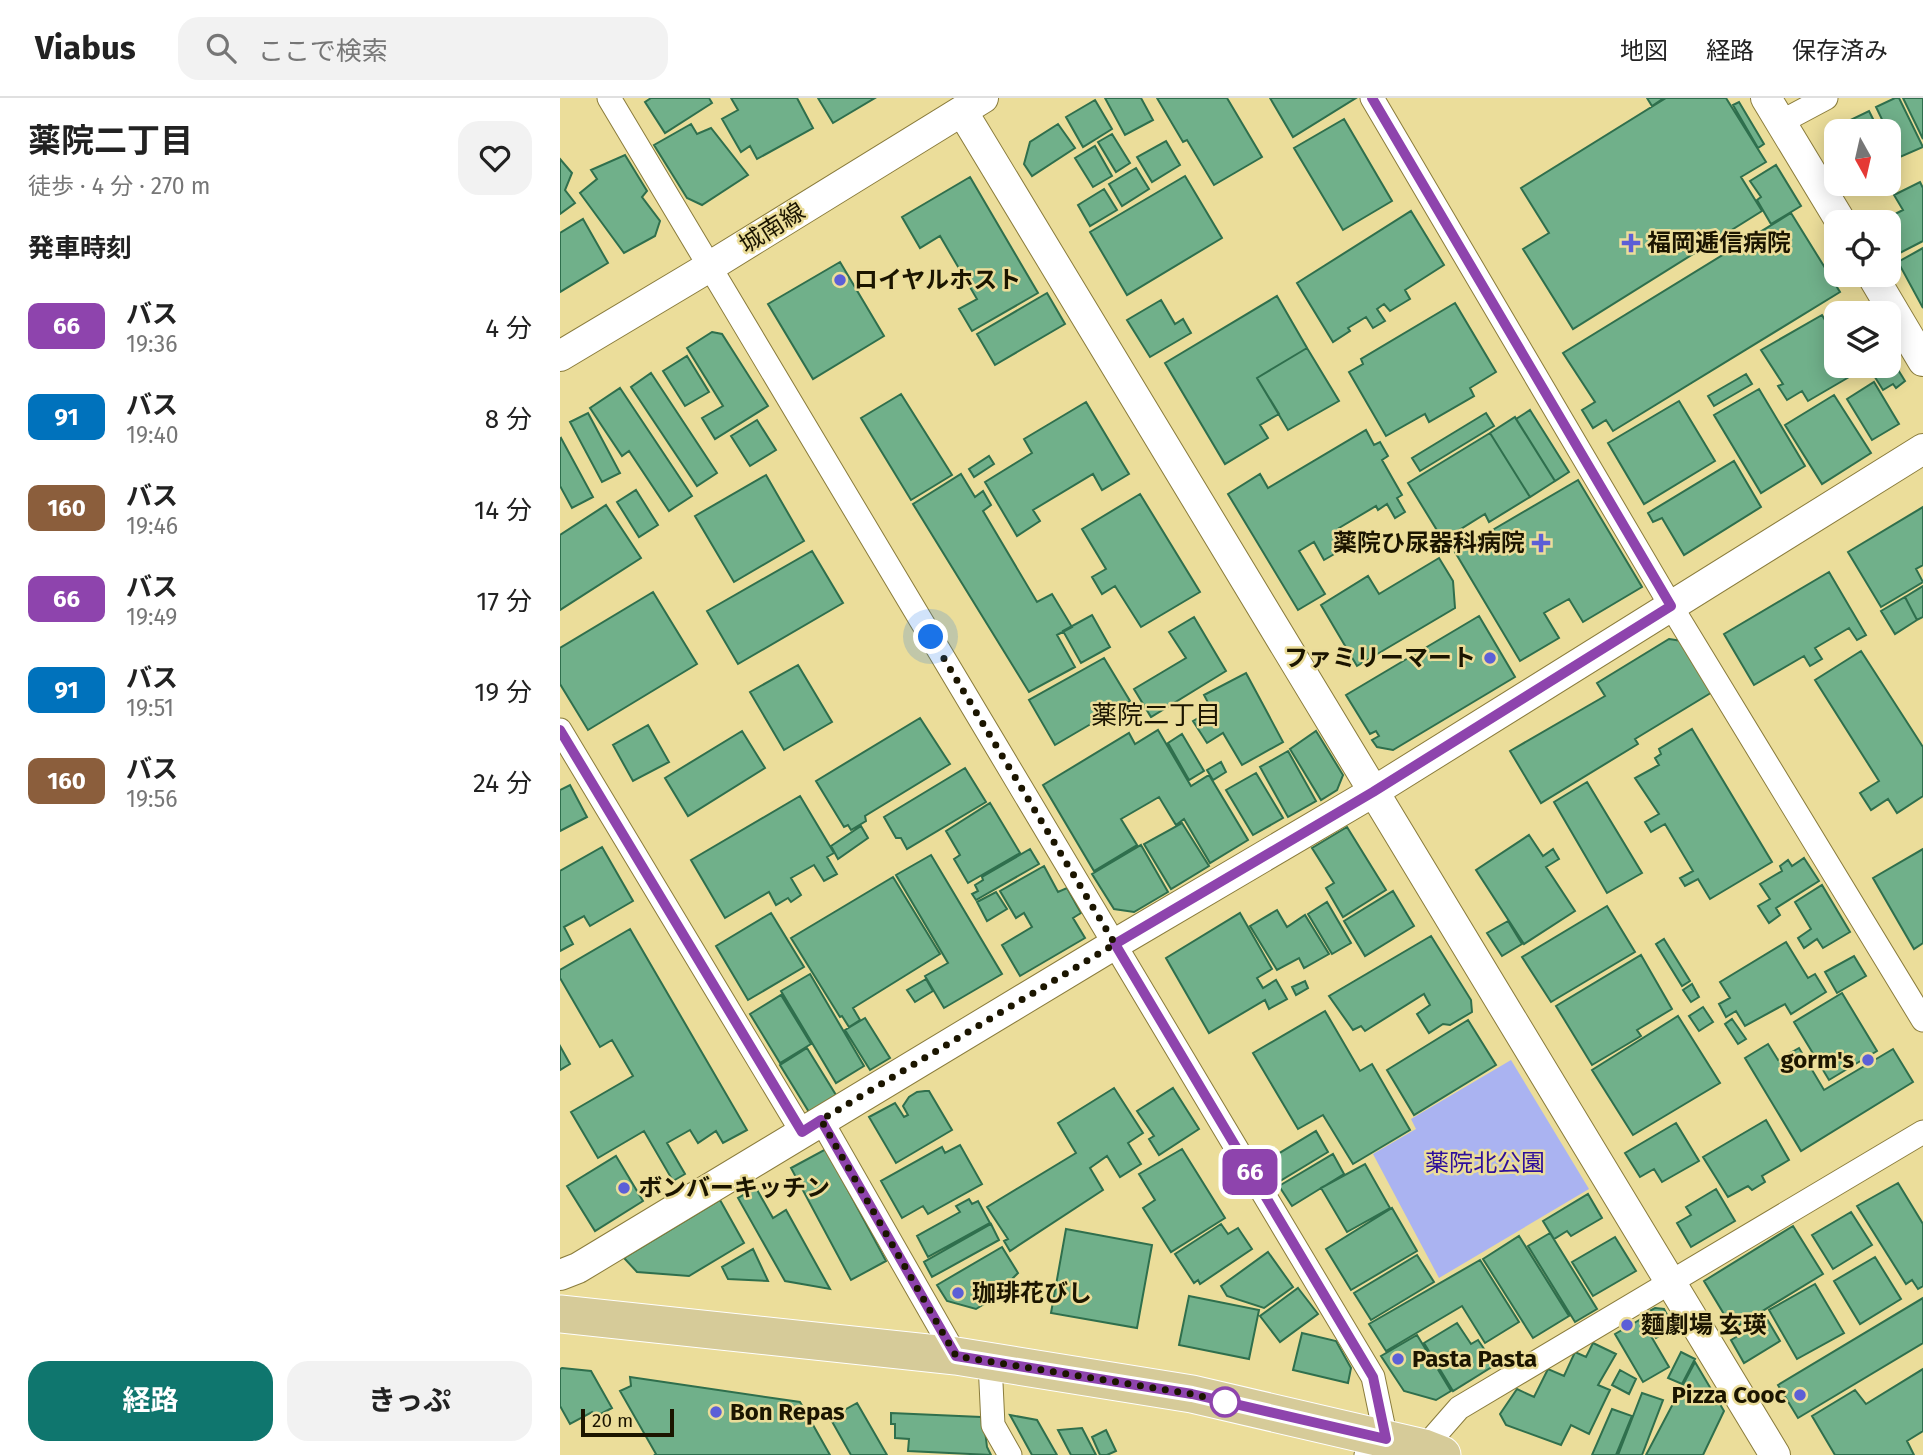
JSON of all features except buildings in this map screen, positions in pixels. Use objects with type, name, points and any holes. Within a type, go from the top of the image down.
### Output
[{"type":"main road","points":[[560,1314],[973,1359],[1192,1394],[1376,1447],[1433,1451]]},
{"type":"street","points":[[609,98],[1373,1377],[1376,1447]]},
{"type":"street","points":[[1372,98],[1671,606],[1923,1020]]},
{"type":"street","points":[[1826,98],[1773,110],[1833,210]]},
{"type":"street","points":[[967,102],[1373,792],[1775,1455]]},
{"type":"street","name":"城南線","points":[[560,356],[709,267],[967,102]]},
{"type":"street","points":[[1879,287],[1923,361]]},
{"type":"street","points":[[560,1275],[578,1268],[811,1126],[1373,792],[1923,449]]},
{"type":"street","points":[[560,730],[811,1126],[973,1359],[993,1425],[1010,1455]]},
{"type":"street","points":[[1433,1451],[1459,1408],[1923,1132]]},
{"type":"green space","name":"薬院北公園","points":[[1511,1060],[1589,1189],[1439,1278],[1373,1154],[1416,1129],[1411,1119]]},
{"type":"bus line","name":"66","points":[[560,730],[802,1132],[821,1120],[956,1356],[1192,1394],[1386,1439],[1373,1377],[1115,944],[1373,792],[1671,606],[1372,98]]},
{"type":"place","name":"福岡逓信病院","points":[[1631,243]]},
{"type":"place","name":"ロイヤルホスト","points":[[840,280]]},
{"type":"place","name":"薬院ひ尿器科病院","points":[[1541,543]]},
{"type":"place","name":"ファミリーマート","points":[[1490,658]]},
{"type":"place","name":"gorm's","points":[[1868,1060]]},
{"type":"place","name":"ボンバーキッチン","points":[[624,1188]]},
{"type":"place","name":"珈琲花びし","points":[[958,1293]]},
{"type":"place","name":"麵劇場 玄瑛","points":[[1627,1325]]},
{"type":"place","name":"Pasta Pasta","points":[[1398,1359]]},
{"type":"place","name":"Pizza Cooc","points":[[1800,1395]]},
{"type":"place","name":"Bon Repas","points":[[716,1412]]},
{"type":"district","name":"薬院二丁目","points":[[1156,715]]},
{"type":"route","points":[[931,637],[1115,944],[821,1120],[956,1356],[1192,1394],[1225,1402]]}]
